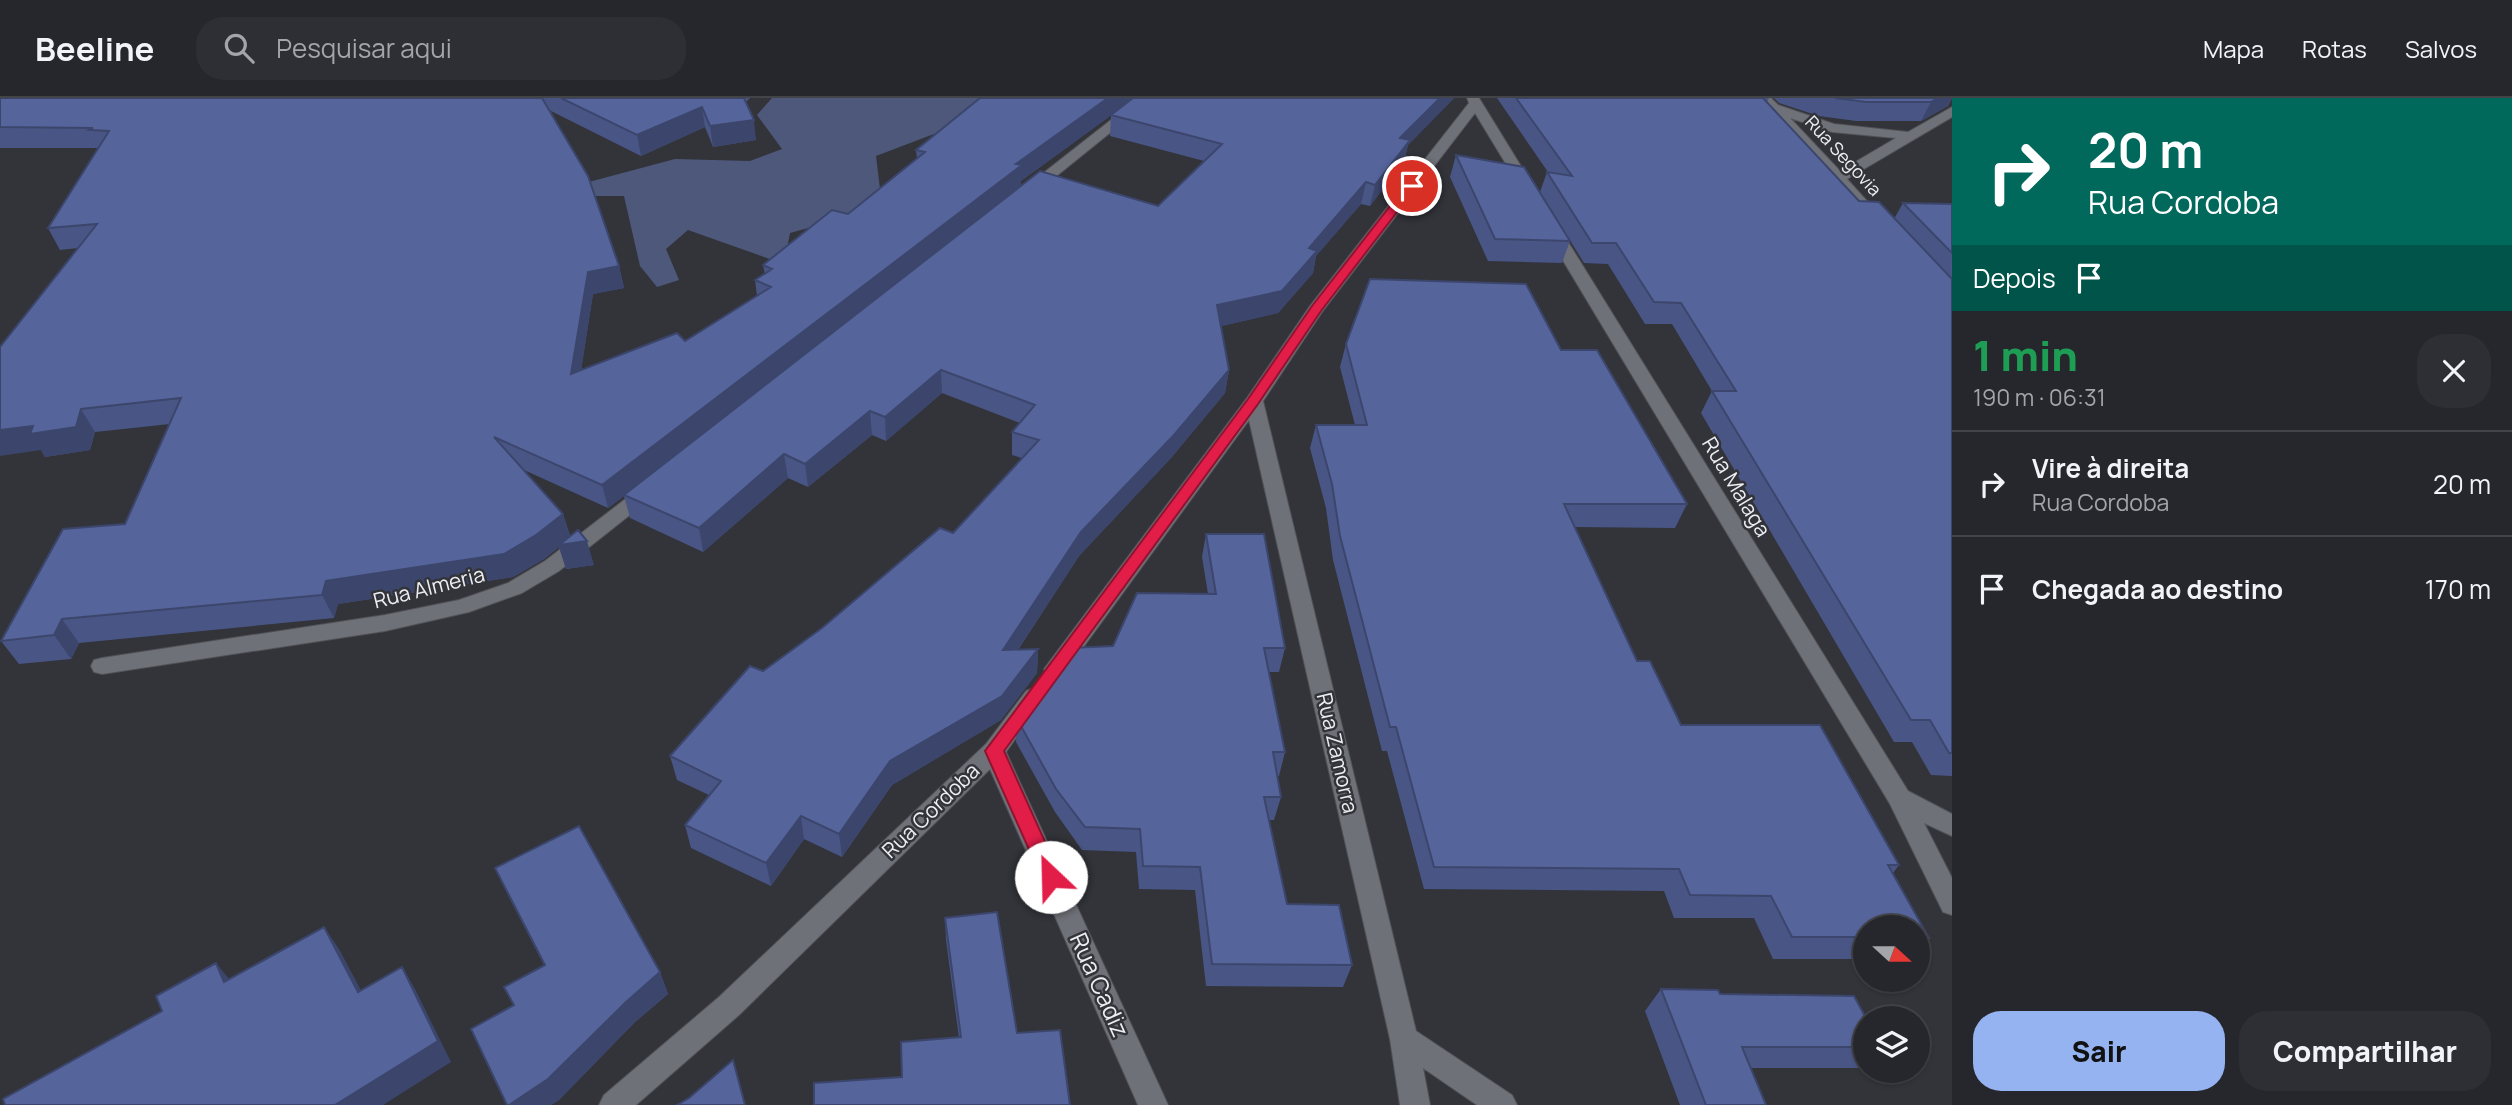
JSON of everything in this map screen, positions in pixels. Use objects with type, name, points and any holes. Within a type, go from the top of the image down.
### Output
[{"type":"street","points":[[1013,203],[1147,98]]},
{"type":"street","name":"Rua Cordoba","points":[[614,1105],[729,1006],[994,751],[1254,401],[1316,309],[1474,101]]},
{"type":"street","name":"Rua Malaga","points":[[1474,101],[1899,798],[1952,904]]},
{"type":"street","points":[[1768,103],[1832,128],[1912,136]]},
{"type":"street","name":"Rua Segovia","points":[[1768,103],[1886,230]]},
{"type":"street","points":[[1839,178],[1952,111]]},
{"type":"street","name":"Rua Zamorra","points":[[1254,401],[1404,1039],[1415,1105]]},
{"type":"street","name":"Rua Almeria","points":[[102,666],[385,623],[462,607],[515,588],[552,566],[662,480]]},
{"type":"street","name":"Rua Cadiz","points":[[994,751],[1153,1105]]},
{"type":"street","points":[[1899,798],[1952,826]]},
{"type":"street","points":[[1404,1039],[1502,1105]]},
{"type":"shaded area","points":[[772,98],[1002,98],[1005,107],[876,156],[880,189],[848,217],[790,233],[784,264],[688,230],[666,249],[679,280],[657,287],[640,266],[624,196],[571,196],[585,183],[675,159],[750,161],[782,149],[757,115]]},
{"type":"building","points":[[0,98],[542,98],[588,176],[619,266],[588,272],[571,374],[677,333],[685,341],[771,287],[755,280],[772,269],[763,265],[832,210],[848,214],[925,152],[916,150],[980,98],[1108,98],[1016,164],[1022,165],[602,485],[494,437],[563,514],[536,535],[504,554],[326,581],[322,595],[62,619],[54,635],[1,641],[63,529],[125,524],[181,398],[81,409],[76,427],[30,434],[33,426],[0,430],[0,347],[97,224],[48,228],[109,131],[89,130],[93,128],[0,127]]},
{"type":"building","points":[[561,98],[744,98],[754,120],[710,126],[702,107],[637,135]]},
{"type":"building","points":[[1133,98],[1440,98],[1400,138],[1410,140],[1375,185],[1366,182],[1309,248],[1317,251],[1282,291],[1217,305],[1229,370],[1174,435],[1081,532],[1003,650],[1038,649],[1002,696],[890,761],[839,834],[801,816],[766,863],[685,825],[721,781],[670,756],[750,666],[763,671],[822,628],[940,528],[953,533],[1039,440],[1012,432],[1035,405],[941,370],[885,417],[870,411],[805,464],[784,454],[699,528],[624,495],[1040,171],[1158,206],[1222,144],[1111,115]]},
{"type":"building","points":[[1516,98],[1763,98],[1859,201],[1879,202],[1952,279],[1952,753],[1949,753],[1930,720],[1911,720],[1712,391],[1736,391],[1681,303],[1654,302],[1616,243],[1592,243],[1547,172],[1572,176]]},
{"type":"building","points":[[1835,98],[1939,98],[1931,102],[1866,102]]},
{"type":"building","points":[[1456,155],[1524,167],[1570,241],[1495,239]]},
{"type":"building","points":[[1903,203],[1952,204],[1952,253]]},
{"type":"building","points":[[1370,279],[1526,284],[1561,350],[1597,350],[1687,504],[1564,504],[1637,661],[1650,661],[1681,725],[1820,725],[1899,865],[1888,865],[1916,915],[1853,915],[1853,937],[1792,937],[1771,896],[1690,895],[1679,869],[1434,867],[1396,727],[1390,727],[1340,536],[1332,484],[1316,425],[1367,425],[1346,344]]},
{"type":"building","points":[[578,530],[587,541],[559,545]]},
{"type":"building","points":[[1206,534],[1264,534],[1285,648],[1264,648],[1285,752],[1273,752],[1281,797],[1264,797],[1287,904],[1339,905],[1352,965],[1212,964],[1200,867],[1143,866],[1140,829],[1085,827],[1056,789],[1017,719],[1070,648],[1113,646],[1137,593],[1216,594]]},
{"type":"building","points":[[579,826],[660,972],[548,1079],[507,1105],[471,1029],[514,1005],[504,987],[545,965],[495,868]]},
{"type":"building","points":[[997,912],[1017,1033],[1060,1030],[1070,1105],[814,1105],[814,1083],[902,1077],[901,1042],[961,1037],[945,918]]},
{"type":"building","points":[[324,927],[358,992],[402,967],[438,1041],[335,1105],[5,1105],[3,1099],[162,1011],[156,996],[216,963],[224,982]]},
{"type":"building","points":[[1661,989],[1718,990],[1720,994],[1854,996],[1859,1006],[1853,1006],[1853,1047],[1742,1047],[1766,1105],[1706,1105]]},
{"type":"building","points":[[733,1060],[745,1105],[677,1105],[689,1098]]},
{"type":"route","points":[[1051,877],[994,751],[1254,401],[1316,309],[1412,186]]}]
